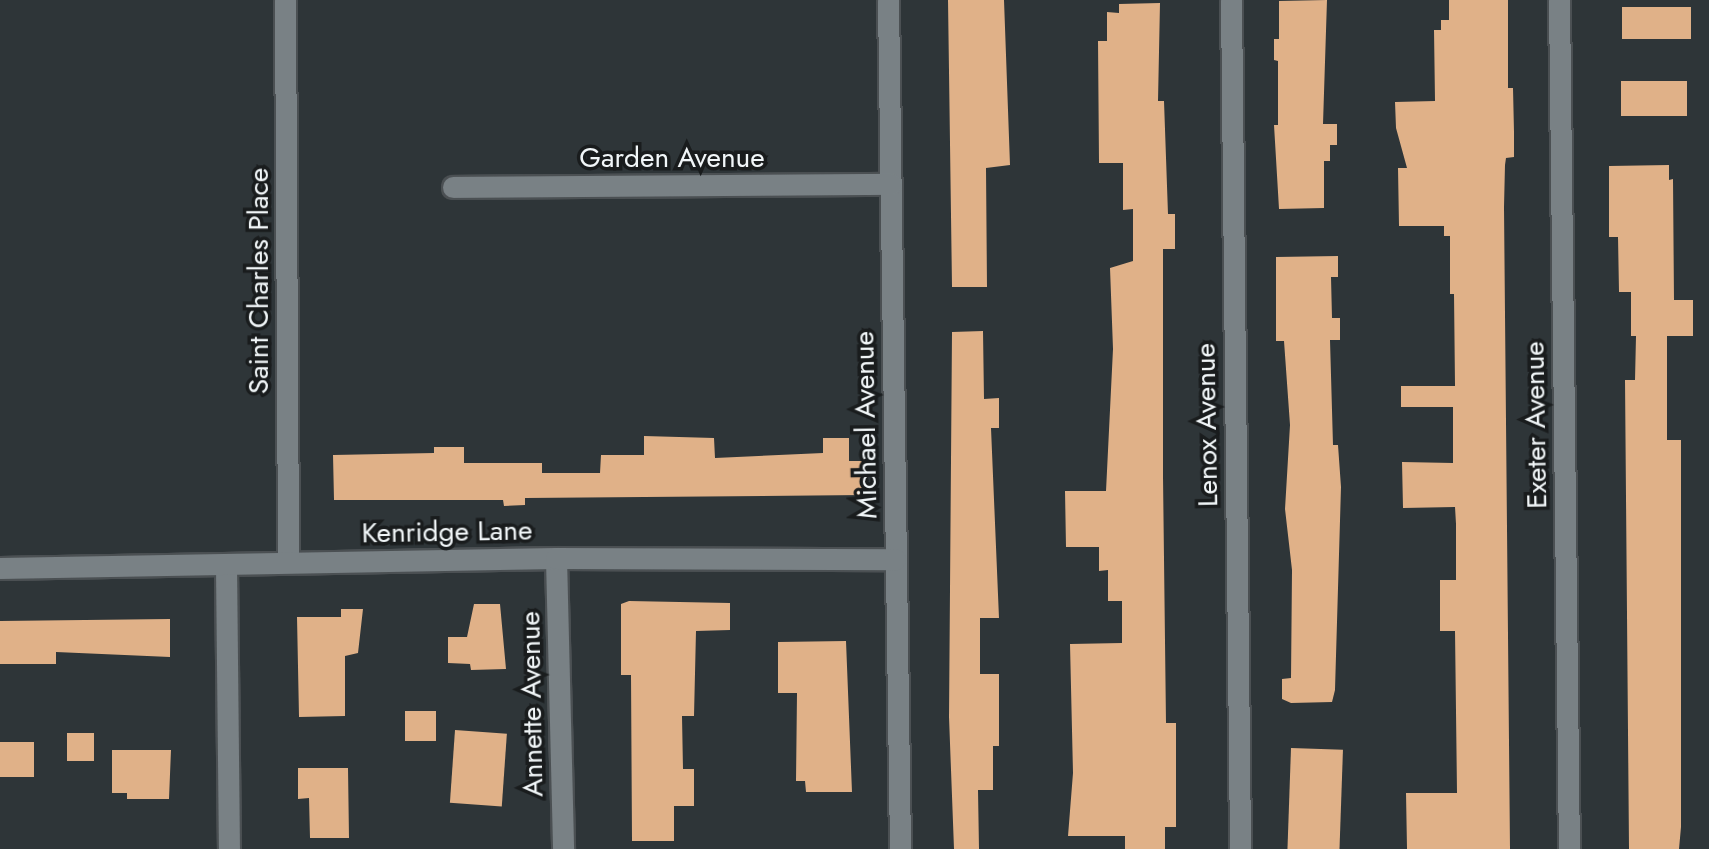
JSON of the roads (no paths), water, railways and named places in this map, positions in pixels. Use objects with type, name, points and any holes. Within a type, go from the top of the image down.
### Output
[{"type":"street","name":"Saint Charles Place","points":[[285,0],[288,562]]},
{"type":"street","name":"Michael Avenue","points":[[888,0],[900,849]]},
{"type":"street","name":"Lenox Avenue","points":[[1231,0],[1240,849]]},
{"type":"street","name":"Exeter Avenue","points":[[1559,0],[1569,849]]},
{"type":"street","name":"Garden Avenue","points":[[453,187],[891,184]]},
{"type":"street","name":"Kenridge Lane","points":[[0,568],[556,558],[895,559]]},
{"type":"street","name":"Annette Avenue","points":[[556,558],[564,849]]},
{"type":"street","points":[[226,566],[229,849]]}]
